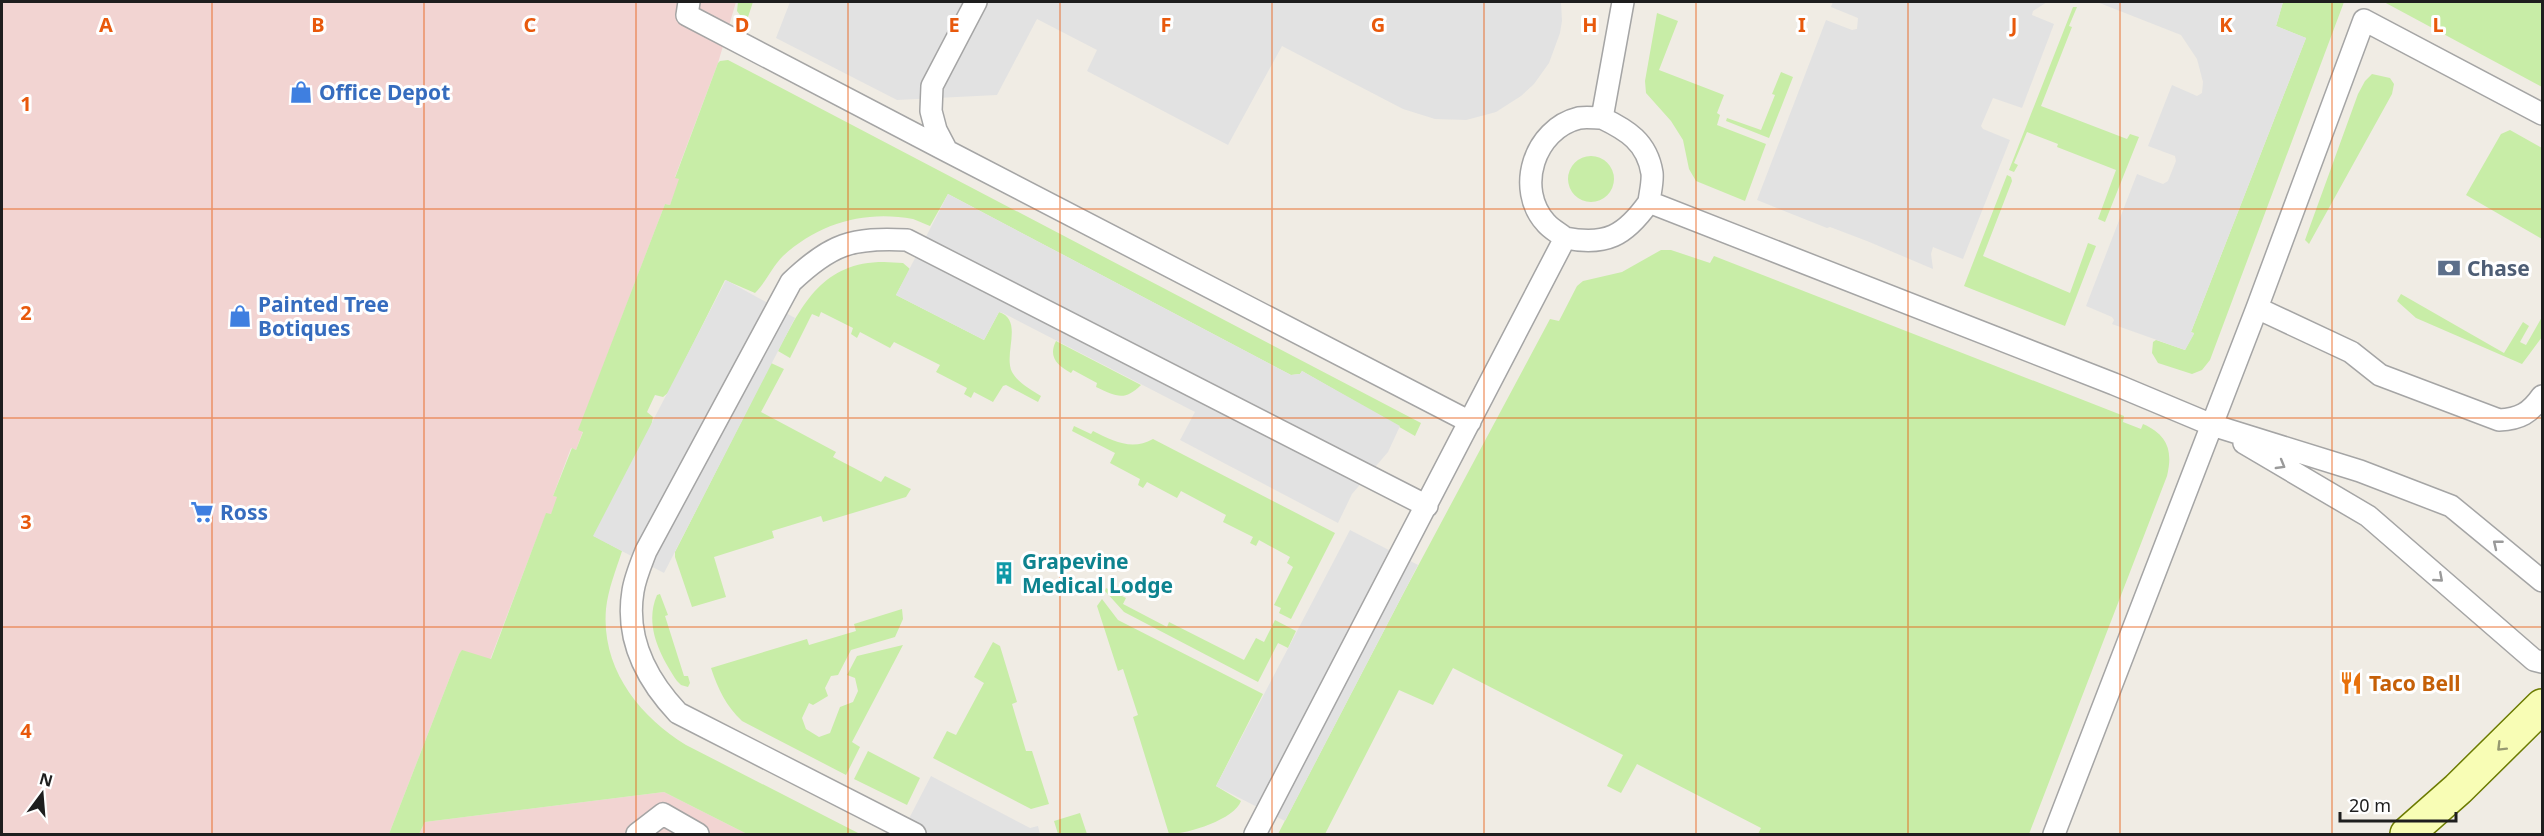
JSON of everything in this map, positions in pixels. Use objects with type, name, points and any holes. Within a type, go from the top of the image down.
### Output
[{"type":"main road","points":[[2407,834],[2458,789],[2542,706]]},
{"type":"lane","points":[[688,2],[687,15],[1470,422]]},
{"type":"lane","points":[[947,151],[933,121],[932,86],[976,2]]},
{"type":"lane","points":[[1602,118],[1623,2]]},
{"type":"lane","points":[[2054,834],[2257,308],[2364,20],[2542,114]]},
{"type":"lane","points":[[1579,118],[1602,118],[1628,130],[1644,150],[1652,173],[1649,202],[1633,224],[1610,237],[1586,242],[1564,238],[1546,223],[1533,202],[1530,179],[1535,157],[1544,140],[1559,127],[1579,118]]},
{"type":"lane","points":[[1649,202],[2212,425],[2360,471],[2451,506],[2542,581]]},
{"type":"lane","points":[[1255,834],[1564,238]]},
{"type":"lane","points":[[915,834],[678,713],[657,691],[639,658],[631,623],[633,590],[645,551],[792,282],[815,260],[841,245],[878,239],[907,240],[1427,506]]},
{"type":"lane","points":[[2257,308],[2351,352],[2380,375],[2499,420],[2517,419],[2532,410],[2542,396]]},
{"type":"lane","points":[[2212,425],[2368,516],[2534,660],[2542,662]]},
{"type":"lane","points":[[637,834],[663,814],[698,834]]},
{"type":"shaded area","points":[[2,2],[736,2],[718,63],[675,177],[680,179],[670,205],[665,204],[579,429],[583,431],[576,450],[571,448],[553,496],[558,497],[551,515],[546,514],[490,660],[462,651],[459,654],[389,834],[2,834]]},
{"type":"shaded area","points":[[790,2],[1561,2],[1562,21],[1549,63],[1534,84],[1521,96],[1496,112],[1466,120],[1435,119],[1403,109],[1282,46],[1228,145],[1087,71],[1097,50],[1037,19],[997,95],[897,100],[776,38]]},
{"type":"shaded area","points":[[1833,2],[2047,2],[2033,11],[2032,15],[2054,24],[2022,108],[1993,98],[1981,126],[1983,129],[2010,140],[1963,259],[1933,247],[1931,254],[1933,269],[1867,241],[1757,200],[1826,20],[1852,30],[1857,29],[1858,18],[1831,7]]},
{"type":"shaded area","points":[[2097,2],[2283,2],[2276,26],[2306,38],[2191,332],[2194,334],[2185,350],[2112,324],[2114,320],[2112,317],[2086,306],[2137,174],[2163,184],[2168,181],[2176,161],[2175,156],[2148,146],[2172,85],[2197,96],[2202,93],[2203,82],[2197,59],[2181,35]]},
{"type":"shaded area","points":[[948,194],[1291,375],[1300,374],[1302,371],[1400,426],[1388,452],[1352,494],[1338,523],[1180,440],[1195,412],[1003,313],[999,312],[984,340],[896,295]]},
{"type":"shaded area","points":[[726,280],[795,318],[664,573],[593,536]]},
{"type":"shaded area","points":[[1350,530],[1418,565],[1285,821],[1216,786]]},
{"type":"shaded area","points":[[931,776],[1030,828],[1038,826],[1040,834],[901,834]]},
{"type":"shaded area","points":[[664,792],[747,834],[419,834],[425,822]]},
{"type":"green space","points":[[738,2],[753,2],[746,23],[737,11]]},
{"type":"green space","points":[[2283,2],[2344,2],[2210,360],[2202,370],[2192,374],[2158,363],[2152,353],[2153,342],[2156,340],[2185,350],[2194,333],[2191,332],[2306,38],[2276,26]]},
{"type":"green space","points":[[2384,2],[2542,2],[2542,87]]},
{"type":"green space","points":[[2073,7],[2077,7],[2069,26],[2072,27],[2041,106],[2127,139],[2130,134],[2139,137],[2105,222],[2098,219],[2116,170],[2057,147],[2058,144],[2027,132],[2014,163],[2018,165],[2014,172],[2009,170]]},
{"type":"green space","points":[[1657,13],[1678,21],[1659,70],[1724,95],[1717,113],[1720,115],[1717,125],[1766,144],[1745,201],[1696,181],[1689,169],[1683,140],[1671,121],[1646,93],[1645,81]]},
{"type":"green space","points":[[728,60],[1421,423],[1415,436],[1302,371],[1300,374],[1291,375],[948,194],[930,226],[913,219],[878,216],[860,218],[827,227],[783,256],[755,293],[725,280],[669,392],[663,397],[655,395],[647,412],[653,417],[651,427],[594,536],[622,551],[607,602],[606,631],[617,670],[626,688],[639,705],[653,720],[686,745],[860,834],[747,834],[664,792],[425,822],[419,834],[389,834],[459,654],[462,650],[491,659],[546,513],[551,514],[557,497],[553,496],[572,448],[576,450],[583,432],[578,430],[665,204],[670,205],[679,179],[675,178],[718,63]]},
{"type":"green space","points":[[1781,72],[1793,77],[1769,138],[1726,121],[1727,118],[1761,130],[1775,95],[1772,94]]},
{"type":"green space","points":[[2372,74],[2390,78],[2394,84],[2392,94],[2309,244],[2305,240],[2358,94]]},
{"type":"green space","points":[[2510,130],[2542,148],[2542,239],[2466,195],[2501,134]]},
{"type":"green space","points":[[1591,156],[1600,157],[1608,162],[1613,170],[1613,188],[1608,196],[1600,201],[1591,202],[1582,201],[1574,196],[1569,188],[1568,179],[1569,170],[1574,162],[1582,157]]},
{"type":"green space","points":[[2007,175],[2012,181],[1983,256],[2070,293],[2088,243],[2096,246],[2065,326],[1964,286]]},
{"type":"green space","points":[[1661,250],[1671,250],[1710,263],[1714,256],[2124,416],[2123,422],[2141,429],[2143,424],[2151,428],[2167,445],[2169,467],[2167,476],[2029,834],[1758,834],[1761,828],[1637,764],[1621,793],[1607,786],[1623,755],[1453,668],[1433,705],[1399,690],[1325,834],[1278,834],[1550,319],[1559,321],[1577,286],[1583,281],[1622,272]]},
{"type":"green space","points":[[884,262],[903,263],[910,269],[896,295],[984,340],[999,312],[1006,316],[1012,330],[1010,365],[1012,372],[1021,383],[1041,396],[1038,402],[1006,385],[993,402],[974,392],[971,398],[964,394],[967,388],[936,372],[940,365],[894,342],[890,348],[860,332],[857,338],[851,334],[853,328],[821,312],[819,317],[812,314],[790,358],[778,351],[806,302],[818,288],[845,269]]},
{"type":"green space","points":[[2401,294],[2504,353],[2523,322],[2529,326],[2520,342],[2526,345],[2542,317],[2542,337],[2522,364],[2416,318],[2397,301]]},
{"type":"green space","points":[[1056,341],[1141,385],[1130,394],[1120,396],[1096,387],[1097,383],[1073,370],[1071,373],[1058,364],[1053,352]]},
{"type":"green space","points":[[771,363],[784,369],[761,412],[836,452],[833,457],[881,482],[885,476],[911,489],[906,497],[823,522],[821,516],[772,531],[774,538],[714,557],[726,597],[692,607],[675,552]]},
{"type":"green space","points":[[1074,426],[1091,434],[1093,431],[1123,443],[1138,444],[1153,439],[1335,533],[1291,619],[1279,613],[1281,608],[1274,605],[1293,567],[1287,563],[1290,557],[1259,540],[1256,546],[1250,543],[1253,537],[1223,522],[1226,515],[1181,491],[1177,498],[1147,482],[1143,488],[1138,485],[1140,479],[1110,463],[1115,453],[1072,431]]},
{"type":"green space","points":[[1106,588],[1126,598],[1123,604],[1167,627],[1169,622],[1244,660],[1256,638],[1264,642],[1275,620],[1296,631],[1288,648],[1278,643],[1258,682],[1124,612],[1105,591]]},
{"type":"green space","points":[[660,594],[684,676],[688,676],[690,683],[688,687],[677,681],[656,640],[652,618],[653,606],[657,595]]},
{"type":"green space","points":[[1102,599],[1118,620],[1263,694],[1216,786],[1241,801],[1230,814],[1199,828],[1169,834],[1133,717],[1138,715],[1123,669],[1118,671],[1097,606]]},
{"type":"green space","points":[[902,609],[903,619],[895,637],[851,650],[838,675],[831,676],[825,688],[828,696],[813,705],[809,703],[802,718],[806,729],[819,737],[830,733],[840,707],[853,702],[858,691],[855,678],[847,675],[857,656],[903,645],[852,742],[860,747],[846,775],[742,721],[723,697],[711,668],[807,639],[809,645],[856,631],[854,624]]},
{"type":"green space","points":[[993,642],[1000,646],[1017,702],[1012,704],[1026,751],[1032,751],[1049,804],[1031,809],[933,758],[947,731],[956,735],[984,683],[974,677]]},
{"type":"green space","points":[[868,751],[920,778],[907,805],[854,779]]},
{"type":"green space","points":[[1080,813],[1087,834],[1058,834],[1054,821]]},
{"type":"place","name":"Office Depot","points":[[301,92]]},
{"type":"place","name":"Chase","points":[[2449,268]]},
{"type":"place","name":"Painted Tree Botiques","points":[[240,316]]},
{"type":"place","name":"Ross","points":[[202,512]]},
{"type":"place","name":"Grapevine Medical Lodge","points":[[1004,573]]},
{"type":"place","name":"Taco Bell","points":[[2351,683]]}]
